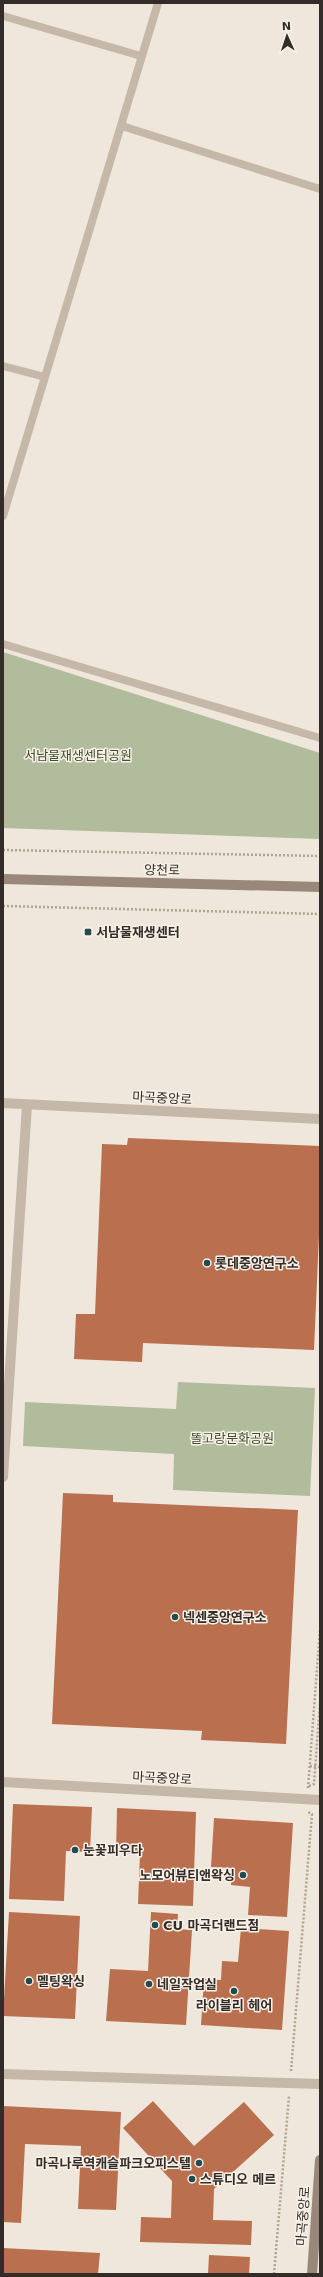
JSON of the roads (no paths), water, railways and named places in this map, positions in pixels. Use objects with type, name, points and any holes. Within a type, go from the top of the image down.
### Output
[{"type":"main road","name":"양천로","points":[[3,879],[320,887]]},
{"type":"main road","name":"마곡중앙로","points":[[312,2274],[320,2160]]},
{"type":"street","name":"마곡중앙로","points":[[3,1104],[320,1119]]},
{"type":"street","points":[[3,1477],[27,1105]]},
{"type":"street","name":"마곡중앙로","points":[[3,1782],[320,1800]]},
{"type":"street","points":[[3,2074],[320,2084]]},
{"type":"lane","points":[[3,516],[158,3]]},
{"type":"lane","points":[[3,16],[141,56]]},
{"type":"lane","points":[[122,126],[320,189]]},
{"type":"lane","points":[[3,366],[45,377]]},
{"type":"lane","points":[[3,644],[320,738]]},
{"type":"place","name":"서남물재생센터","points":[[88,932]]},
{"type":"place","name":"롯데중앙연구소","points":[[207,1263]]},
{"type":"place","name":"넥센중앙연구소","points":[[175,1617]]},
{"type":"place","name":"눈꽃피우다","points":[[75,1850]]},
{"type":"place","name":"노모어뷰티앤왁싱","points":[[243,1875]]},
{"type":"place","name":"CU 마곡더랜드점","points":[[155,1925]]},
{"type":"place","name":"멜팅왁싱","points":[[29,1981]]},
{"type":"place","name":"네일작업실","points":[[149,1984]]},
{"type":"place","name":"라이블리 헤어","points":[[234,1991]]},
{"type":"place","name":"마곡나루역캐슬파크오피스텔","points":[[199,2163]]},
{"type":"place","name":"스튜디오 메르","points":[[192,2179]]},
{"type":"park label","name":"서남물재생센터공원","points":[[78,755]]},
{"type":"park label","name":"똘고랑문화공원","points":[[232,1438]]}]
